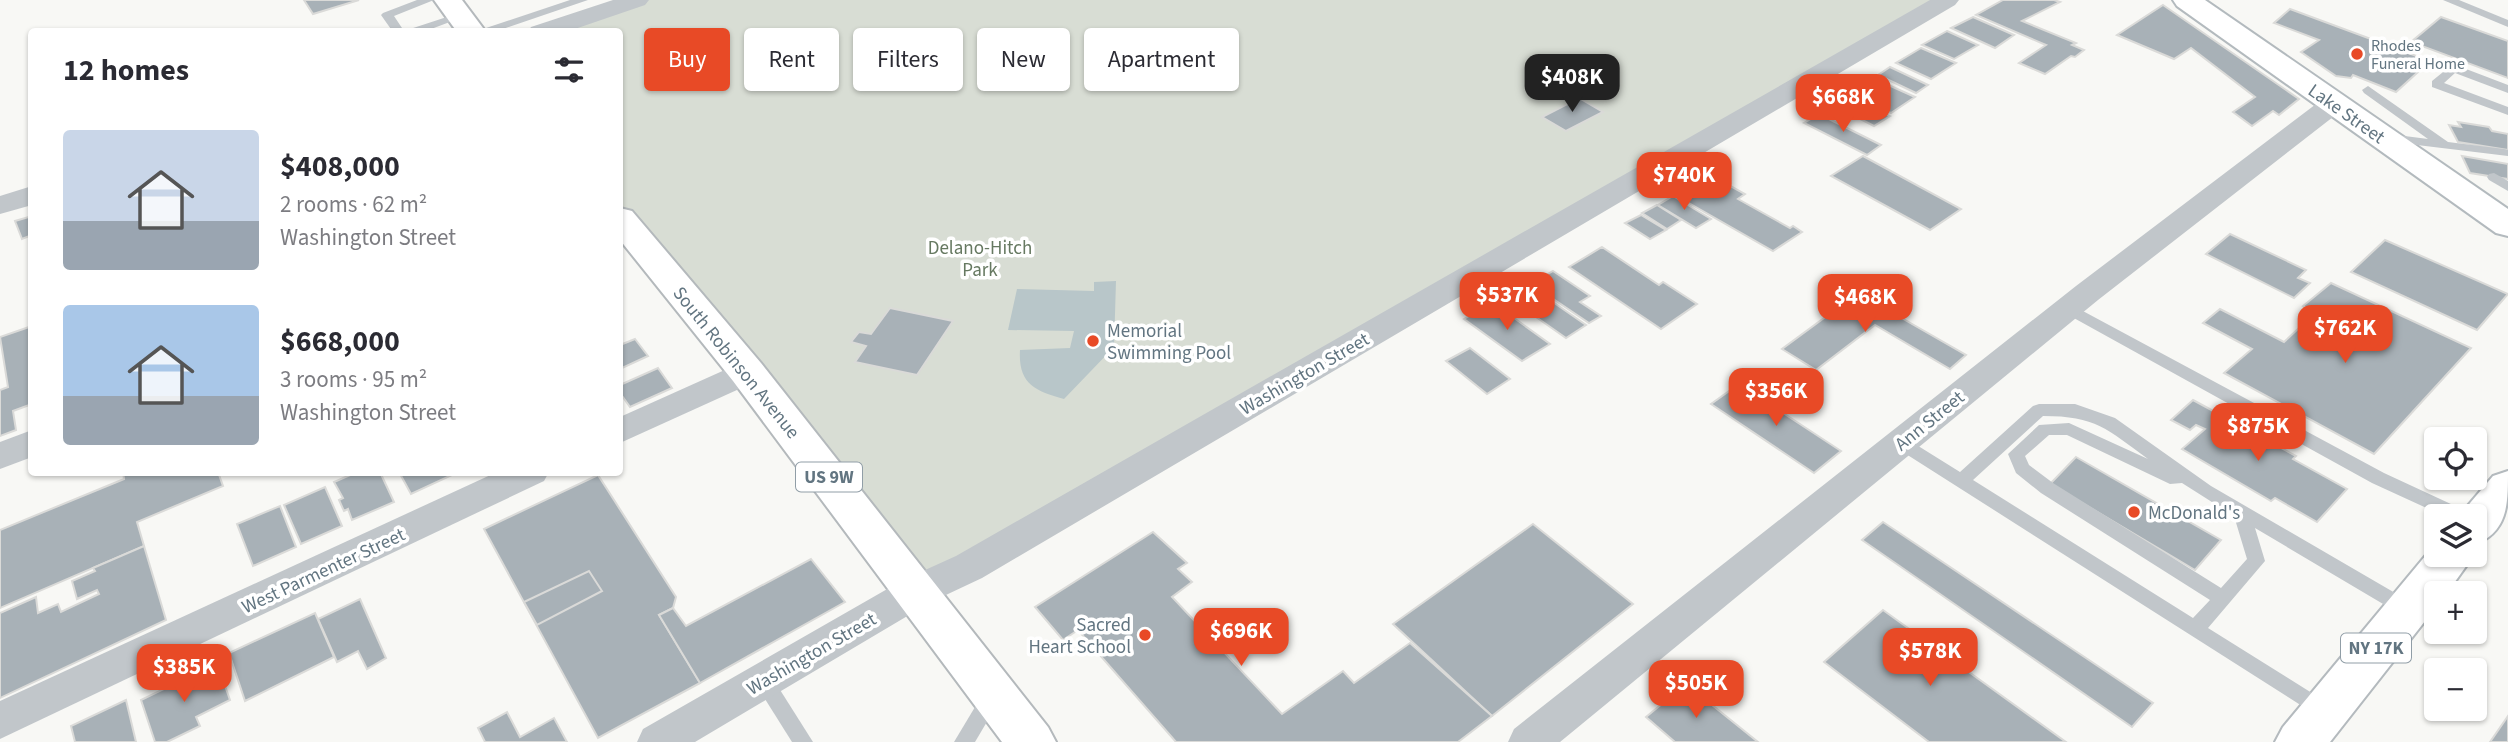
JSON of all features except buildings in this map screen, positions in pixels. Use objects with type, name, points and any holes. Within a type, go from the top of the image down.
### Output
[{"type":"main road","name":"Lake Street","points":[[2187,0],[2508,225]]},
{"type":"main road","name":"South Robinson Avenue","points":[[623,222],[747,372],[1031,742]]},
{"type":"main road","name":"NY 17K","points":[[2487,509],[2508,487]]},
{"type":"main road","name":"NY 17K","points":[[2312,727],[2439,567]]},
{"type":"street","name":"Washington Street","points":[[658,742],[916,590],[969,567],[1948,0]]},
{"type":"street","points":[[551,28],[625,2]]},
{"type":"street","name":"Ann Street","points":[[1529,742],[2068,308],[2333,104]]},
{"type":"street","points":[[0,205],[28,196]]},
{"type":"street","points":[[623,430],[747,372]]},
{"type":"street","points":[[0,456],[28,445]]},
{"type":"street","name":"West Parmenter Street","points":[[0,721],[522,476]]},
{"type":"lane","points":[[396,28],[387,15],[428,0]]},
{"type":"lane","points":[[428,28],[582,0]]},
{"type":"lane","points":[[2449,0],[2508,24]]},
{"type":"lane","points":[[2508,89],[2453,68],[2436,84],[2508,111]]},
{"type":"lane","points":[[2368,90],[2445,145]]},
{"type":"lane","points":[[2380,137],[2445,145],[2482,155],[2504,153]]},
{"type":"lane","points":[[2494,177],[2508,187]]},
{"type":"lane","points":[[2068,308],[2424,504]]},
{"type":"lane","points":[[1961,481],[2039,410],[2076,410],[2109,422],[2204,491]]},
{"type":"lane","points":[[2222,598],[2047,488],[2022,468],[2016,454],[2045,429],[2069,429],[2204,491],[2407,609]]},
{"type":"lane","points":[[1901,443],[2195,629],[2312,727]]},
{"type":"lane","points":[[2195,629],[2256,561],[2242,512]]},
{"type":"lane","points":[[763,681],[803,742]]},
{"type":"lane","points":[[964,742],[994,693]]},
{"type":"green space","name":"Delano-Hitch Park","points":[[641,0],[1948,0],[917,591],[623,222],[623,28],[555,28]]},
{"type":"shaded area","name":"Memorial Swimming Pool","points":[[1116,281],[1114,347],[1064,399],[1036,389],[1025,378],[1020,350],[1070,348],[1074,331],[1008,330],[1017,289],[1094,291],[1094,282]]},
{"type":"place","name":"Rhodes Funeral Home","points":[[2357,54]]},
{"type":"place","name":"Memorial Swimming Pool","points":[[1093,341]]},
{"type":"place","name":"McDonald's","points":[[2134,512]]},
{"type":"place","name":"Sacred Heart School","points":[[1145,635]]}]
